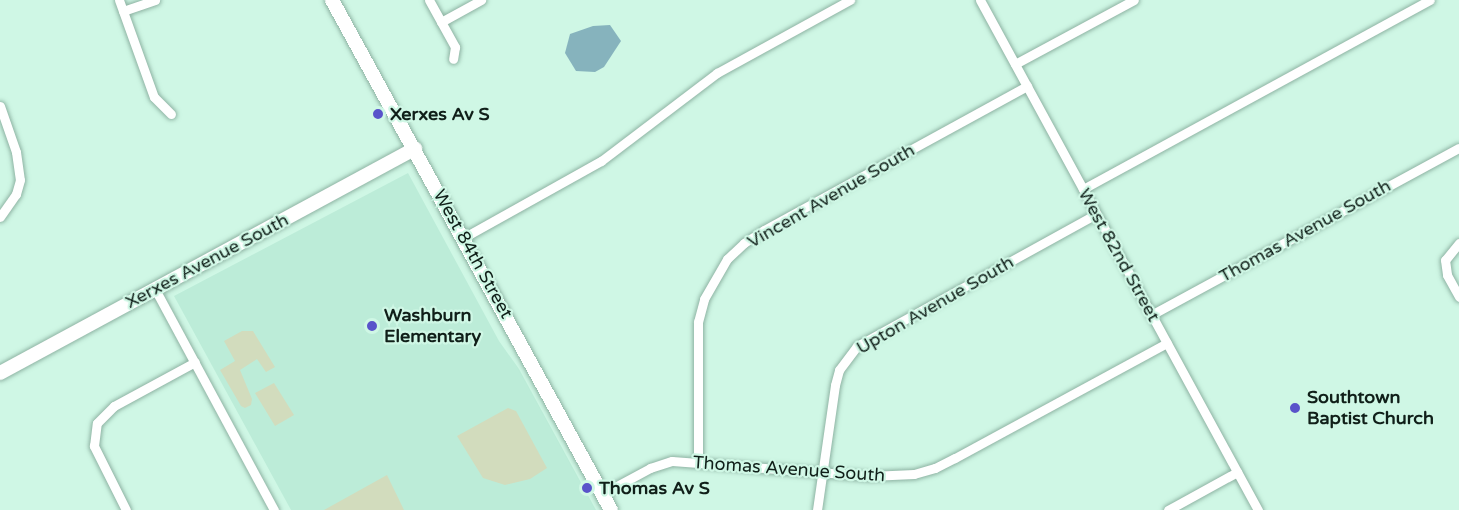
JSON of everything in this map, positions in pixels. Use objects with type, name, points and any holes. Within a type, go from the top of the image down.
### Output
[{"type":"street","points":[[119,0],[154,97],[171,114]]},
{"type":"street","points":[[123,11],[155,0]]},
{"type":"street","name":"West 84th Street","points":[[333,0],[611,510]]},
{"type":"street","points":[[429,0],[455,47],[453,59]]},
{"type":"street","points":[[441,22],[481,0]]},
{"type":"street","points":[[463,238],[601,161],[717,73],[850,0]]},
{"type":"street","name":"West 82nd Street","points":[[980,0],[1258,510]]},
{"type":"street","points":[[1015,64],[1134,0]]},
{"type":"street","points":[[1083,189],[1430,0]]},
{"type":"street","name":"Vincent Avenue South","points":[[698,462],[696,344],[698,321],[704,299],[727,259],[744,243],[764,230],[1027,86]]},
{"type":"street","points":[[0,106],[16,152],[20,180],[12,201],[0,217]]},
{"type":"street","name":"Thomas Avenue South","points":[[1151,315],[1459,148]]},
{"type":"street","name":"Xerxes Avenue South","points":[[0,373],[415,149]]},
{"type":"street","name":"Upton Avenue South","points":[[817,510],[835,385],[843,364],[857,346],[1096,214]]},
{"type":"street","points":[[1455,246],[1445,260],[1447,275],[1459,297]]},
{"type":"street","points":[[155,289],[274,510]]},
{"type":"street","name":"Thomas Avenue South","points":[[602,494],[661,464],[698,462],[892,477],[935,468],[1167,343]]},
{"type":"street","points":[[126,510],[94,446],[97,423],[114,406],[195,362]]},
{"type":"street","points":[[1168,510],[1237,472]]},
{"type":"shaded area","points":[[408,173],[499,341],[519,369],[596,510],[291,510],[174,296]]},
{"type":"shaded area","points":[[242,331],[253,331],[275,367],[266,372],[257,359],[240,370],[252,399],[251,405],[245,408],[241,406],[220,370],[235,361],[224,341]]},
{"type":"shaded area","points":[[274,383],[294,415],[275,426],[255,393]]},
{"type":"shaded area","points":[[508,408],[516,411],[547,468],[530,479],[505,485],[483,478],[457,436]]},
{"type":"shaded area","points":[[387,475],[404,510],[324,510]]},
{"type":"water","points":[[610,25],[621,41],[604,67],[595,72],[576,71],[565,53],[570,34],[593,26]]},
{"type":"place","name":"Xerxes Av S","points":[[378,114]]},
{"type":"place","name":"Washburn Elementary","points":[[372,326]]},
{"type":"place","name":"Southtown Baptist Church","points":[[1295,408]]},
{"type":"place","name":"Thomas Av S","points":[[587,488]]}]
